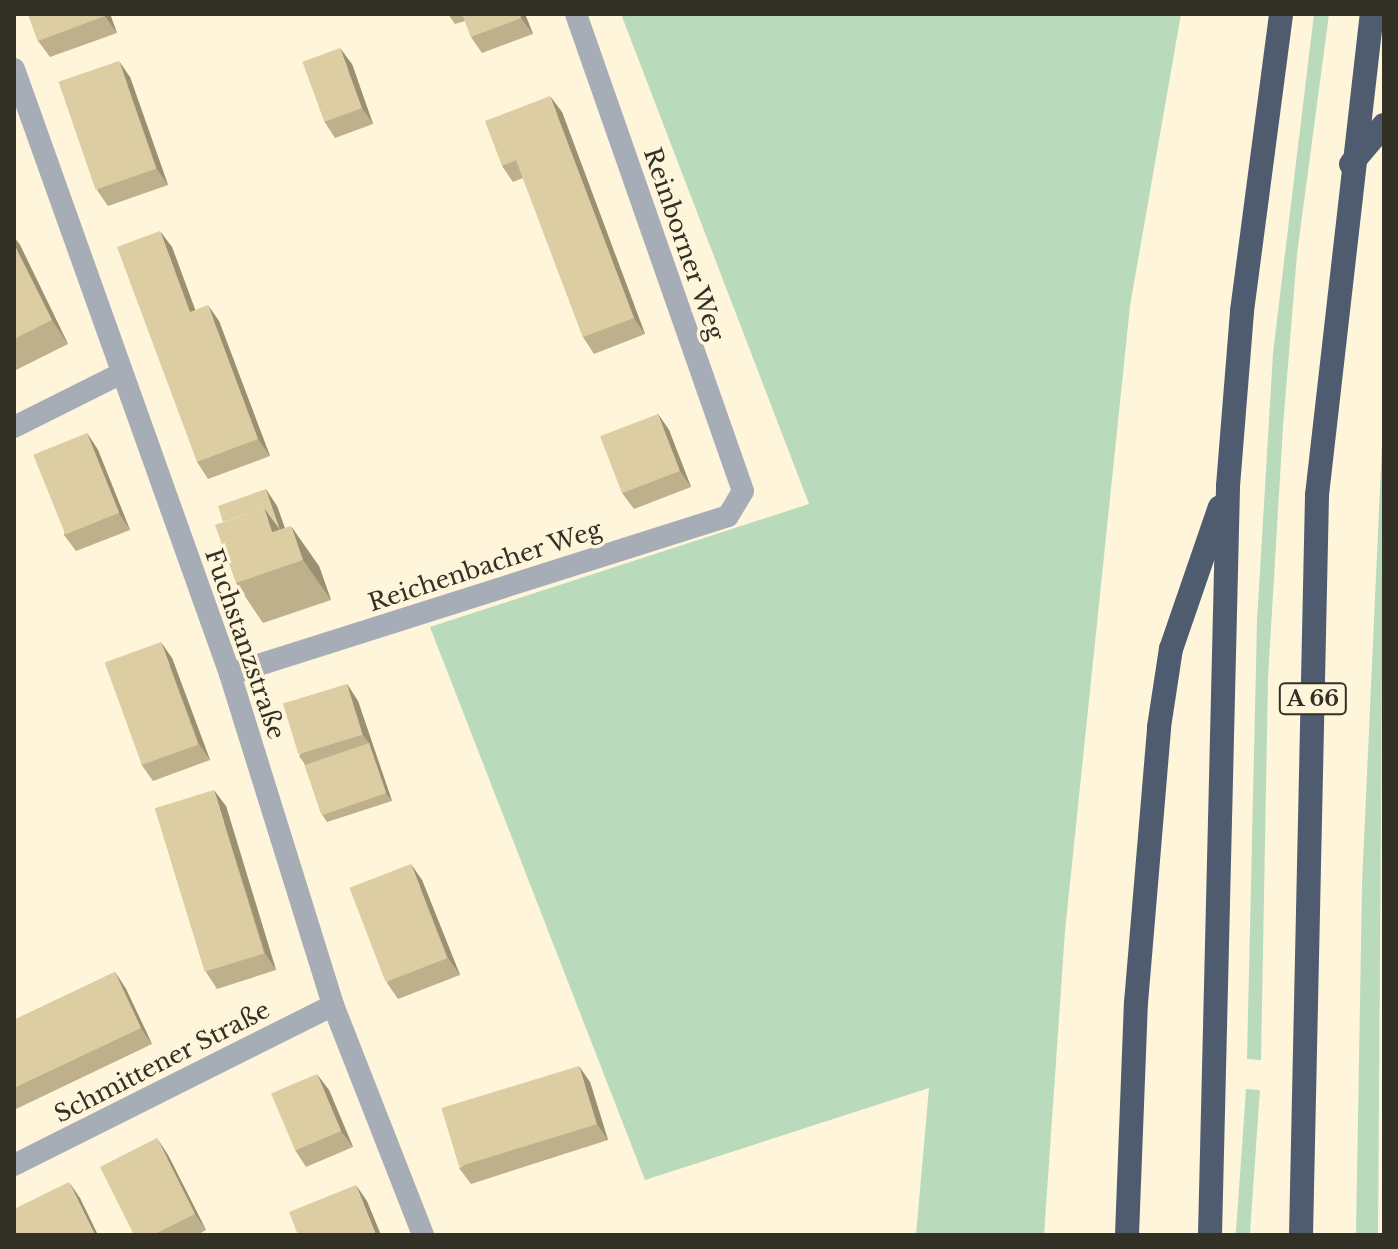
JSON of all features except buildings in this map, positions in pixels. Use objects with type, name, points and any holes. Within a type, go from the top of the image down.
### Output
[{"type":"highway","points":[[1210,1235],[1228,486],[1244,296],[1281,14]]},
{"type":"highway","name":"A 66","points":[[1301,1235],[1317,495],[1351,164],[1372,14]]},
{"type":"highway","points":[[1351,164],[1384,125]]},
{"type":"highway","points":[[1127,1235],[1136,1003],[1159,727],[1171,649],[1228,486]]},
{"type":"street","name":"Reinborner Weg","points":[[576,14],[743,491]]},
{"type":"street","name":"Fuchstanzstraße","points":[[14,69],[120,374],[230,674],[333,1005],[423,1235]]},
{"type":"street","points":[[14,427],[120,374]]},
{"type":"street","name":"Reichenbacher Weg","points":[[230,674],[728,516],[743,491]]},
{"type":"street","name":"Schmittener Straße","points":[[14,1165],[333,1005]]},
{"type":"green space","points":[[621,14],[1181,14],[1130,306],[1065,931],[1044,1235],[916,1235],[929,1088],[645,1180],[430,627],[809,504]]},
{"type":"green space","points":[[1314,14],[1329,14],[1297,254],[1283,427],[1268,678],[1261,1060],[1247,1059],[1257,621],[1273,353]]},
{"type":"green space","points":[[1384,400],[1378,1235],[1356,1235],[1362,885]]},
{"type":"green space","points":[[1246,1089],[1260,1090],[1250,1235],[1236,1235]]}]
